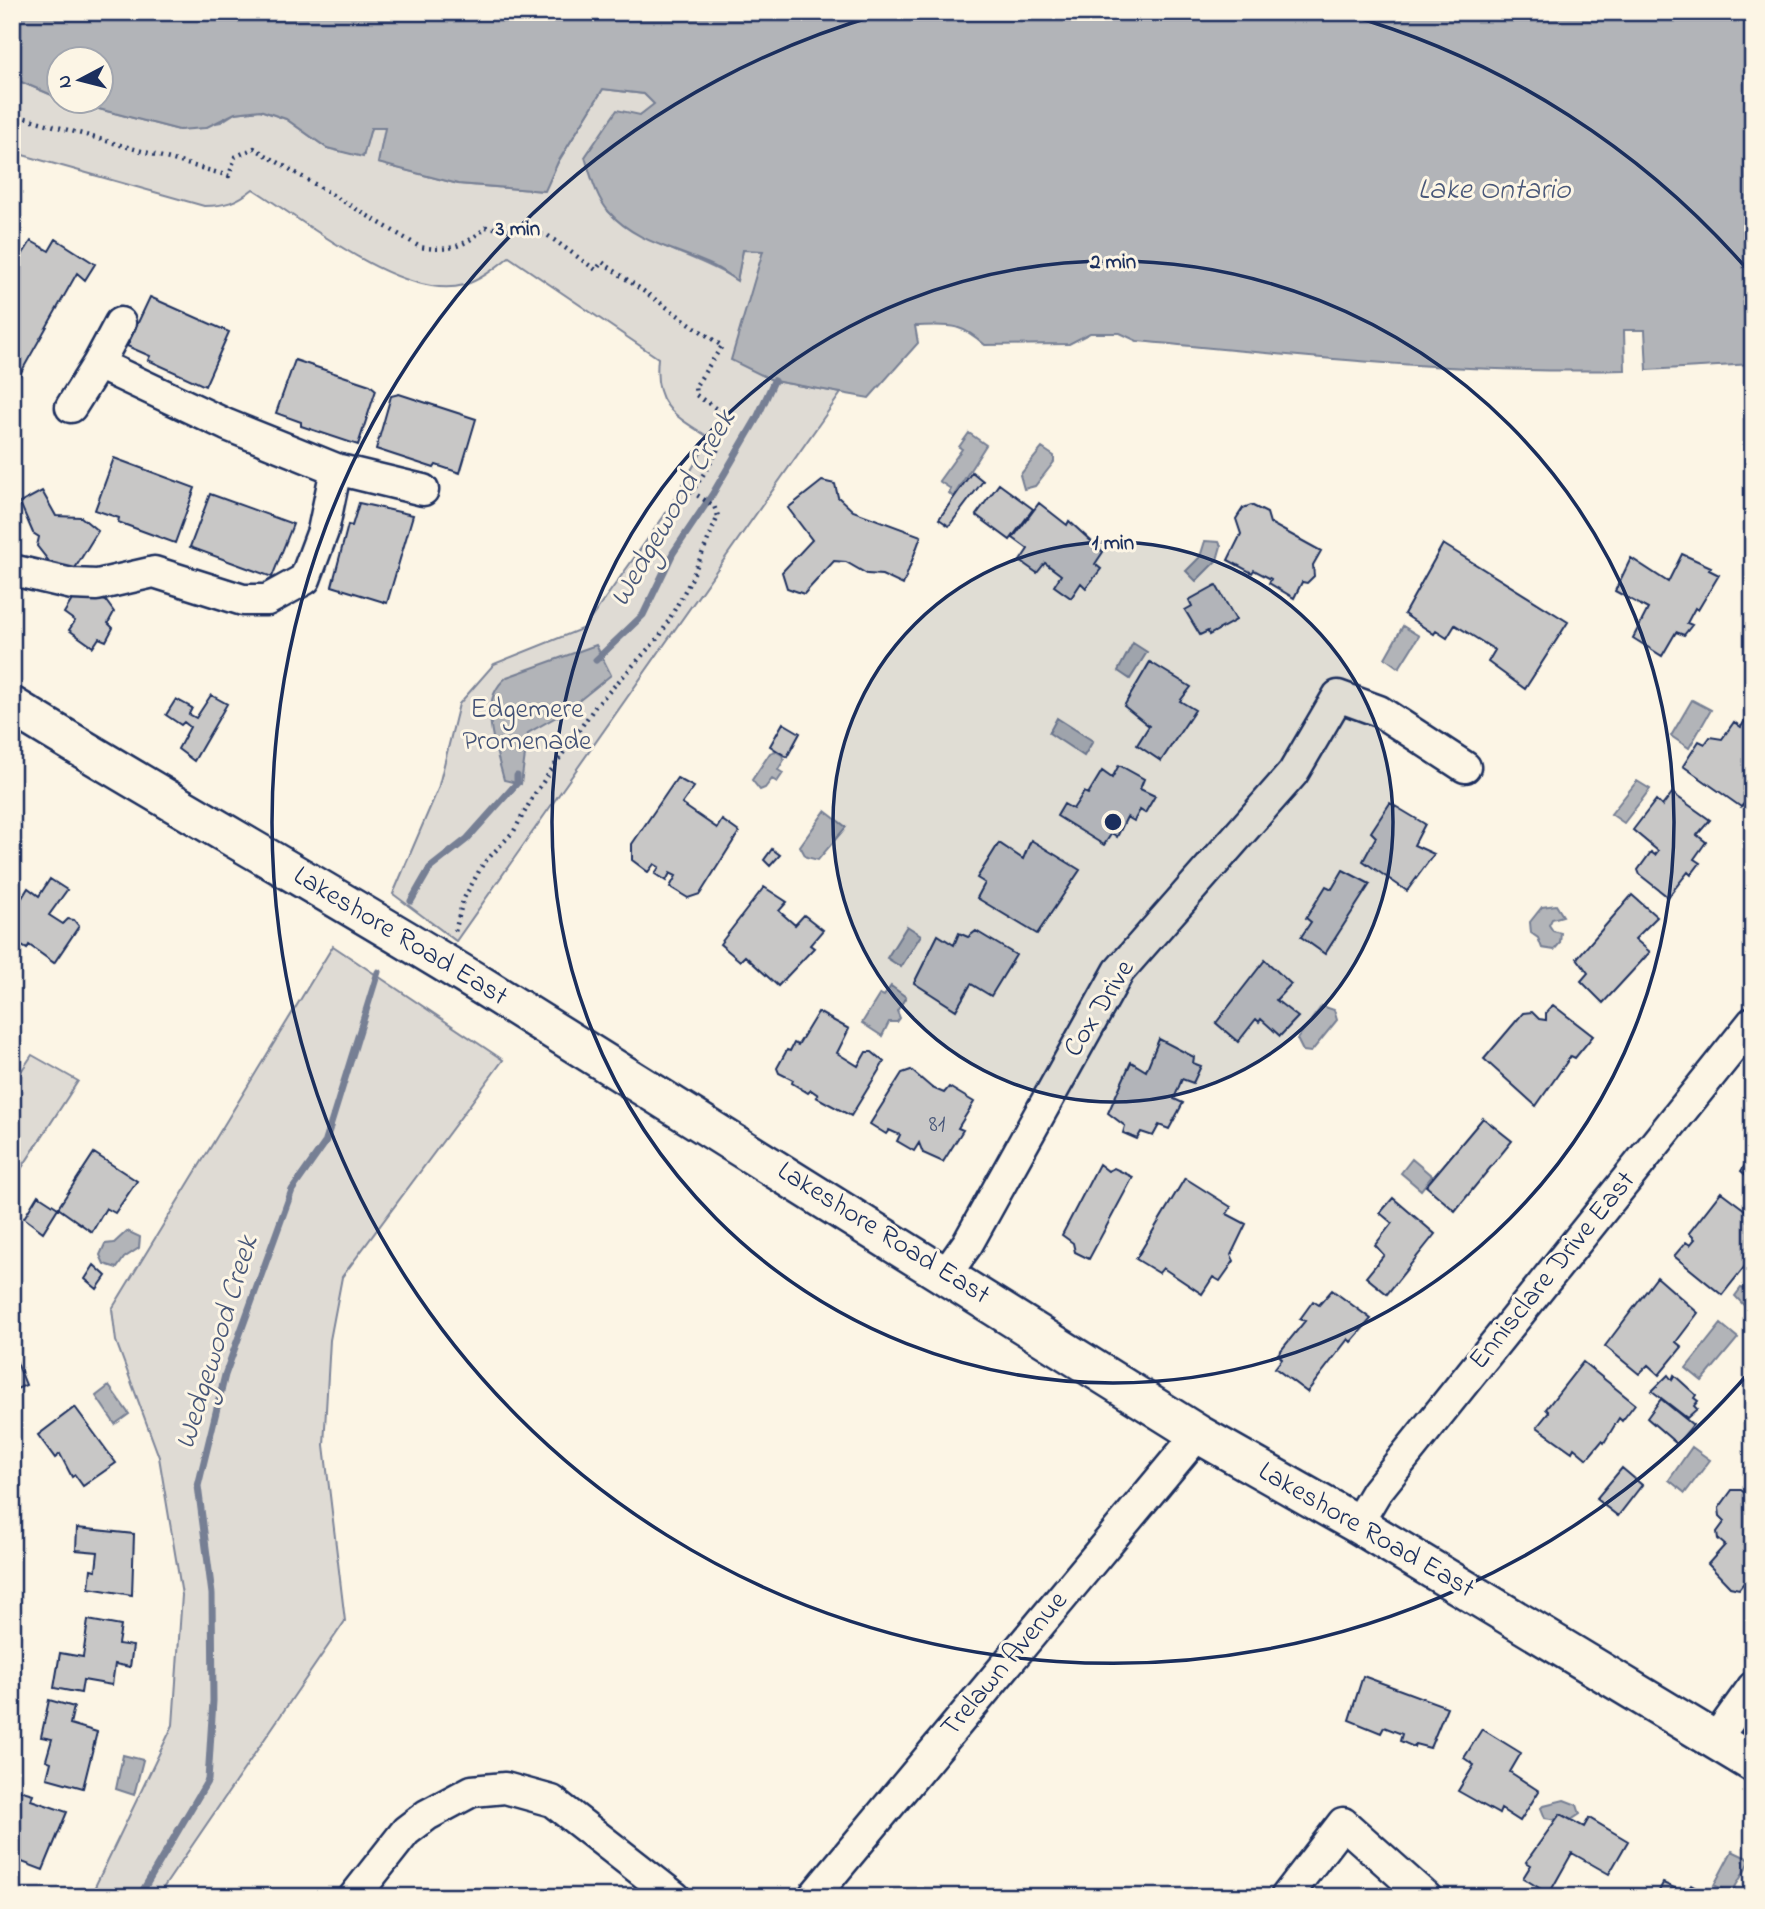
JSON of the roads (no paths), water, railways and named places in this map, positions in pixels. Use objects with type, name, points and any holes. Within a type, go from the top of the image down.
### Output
[{"type":"main road","name":"Lakeshore Road East","points":[[12,706],[177,807],[401,936],[946,1274],[1198,1434],[1357,1524],[1753,1763]]},
{"type":"street","points":[[71,407],[120,323]]},
{"type":"street","points":[[97,364],[227,425],[336,469],[423,490]]},
{"type":"street","points":[[12,570],[72,584],[97,585],[154,572],[243,600],[267,600],[305,579],[323,531],[336,469]]},
{"type":"street","name":"Cox Drive","points":[[946,1274],[968,1243],[1119,971],[1293,773],[1338,696],[1379,712],[1465,767]]},
{"type":"street","name":"Ennisclare Drive East","points":[[1357,1524],[1376,1492],[1753,1022]]},
{"type":"street","name":"Trelawn Avenue","points":[[813,1897],[1198,1434]]},
{"type":"street","points":[[1715,1740],[1753,1687]]},
{"type":"street","points":[[354,1897],[406,1831],[427,1815],[472,1791],[505,1788],[552,1801],[675,1897]]},
{"type":"street","points":[[1286,1897],[1343,1823],[1426,1897]]},
{"type":"water","name":"Lake Ontario","points":[[12,12],[1753,12],[1753,364],[1647,370],[1645,330],[1624,330],[1625,370],[1564,371],[1442,367],[1320,358],[1137,341],[1120,333],[1090,333],[1069,344],[985,345],[961,329],[937,325],[915,326],[918,343],[869,398],[774,381],[731,360],[763,251],[743,250],[737,281],[713,266],[631,231],[604,206],[585,157],[617,110],[640,115],[654,104],[644,94],[603,89],[558,162],[545,191],[458,184],[378,163],[385,128],[371,128],[363,157],[327,148],[286,119],[260,110],[235,113],[205,128],[179,130],[116,114],[116,46],[46,46],[46,92],[12,78]]},
{"type":"water","points":[[969,433],[986,445],[953,497],[949,493],[951,489],[939,481],[962,449],[959,447]]},
{"type":"water","points":[[1042,448],[1054,456],[1054,462],[1035,486],[1024,489],[1020,475]]},
{"type":"water","points":[[1205,541],[1219,542],[1221,546],[1217,560],[1196,581],[1186,571],[1200,557]]},
{"type":"water","points":[[1403,626],[1419,636],[1399,668],[1385,658]]},
{"type":"water","points":[[1133,643],[1147,652],[1130,679],[1118,671]]},
{"type":"water","points":[[596,645],[611,675],[565,712],[528,733],[521,784],[504,780],[493,740],[490,712],[498,687],[507,677]]},
{"type":"water","points":[[1692,700],[1711,710],[1689,748],[1671,736]]},
{"type":"water","points":[[1057,718],[1093,741],[1084,756],[1049,733]]},
{"type":"water","points":[[775,751],[782,755],[784,760],[778,770],[783,773],[777,782],[772,779],[760,790],[752,780],[770,753]]},
{"type":"water","points":[[1637,781],[1650,789],[1624,823],[1611,814]]},
{"type":"water","points":[[825,811],[846,827],[818,860],[806,857],[800,846]]},
{"type":"water","points":[[1556,905],[1563,916],[1552,919],[1549,925],[1553,931],[1561,933],[1560,943],[1554,950],[1542,948],[1538,938],[1531,933],[1530,922],[1542,907]]},
{"type":"water","points":[[907,926],[921,935],[901,967],[887,958]]},
{"type":"water","points":[[891,986],[906,997],[897,1011],[900,1018],[897,1022],[889,1022],[882,1036],[862,1023],[880,994],[884,996]]},
{"type":"water","points":[[1322,1006],[1334,1010],[1337,1020],[1311,1052],[1303,1051],[1297,1039]]},
{"type":"water","points":[[1412,1159],[1432,1176],[1421,1190],[1401,1173]]},
{"type":"water","points":[[127,1231],[140,1237],[139,1248],[124,1258],[117,1268],[104,1264],[100,1255],[105,1244],[114,1243]]},
{"type":"water","points":[[1741,1288],[1753,1292],[1753,1315],[1735,1296]]},
{"type":"water","points":[[1721,1324],[1738,1338],[1702,1381],[1686,1368]]},
{"type":"water","points":[[109,1386],[129,1414],[115,1424],[96,1396]]},
{"type":"water","points":[[1692,1447],[1710,1460],[1685,1493],[1669,1480]]},
{"type":"water","points":[[123,1755],[143,1760],[134,1795],[116,1789]]},
{"type":"water","points":[[1564,1800],[1577,1805],[1580,1814],[1571,1820],[1561,1814],[1557,1820],[1545,1818],[1541,1808],[1544,1805]]},
{"type":"water","points":[[1732,1851],[1751,1860],[1731,1894],[1714,1885]]},
{"type":"waterway","name":"Wedgewood Creek","points":[[596,660],[643,615],[673,553],[712,495],[757,418],[774,381]]},
{"type":"waterway","name":"Wedgewood Creek","points":[[411,901],[430,868],[467,839],[517,783],[517,776]]},
{"type":"waterway","name":"Wedgewood Creek","points":[[139,1897],[208,1780],[213,1701],[212,1594],[198,1486],[225,1375],[292,1190],[325,1143],[378,972]]},
{"type":"park label","name":"Edgemere Promenade","points":[[527,726]]}]
